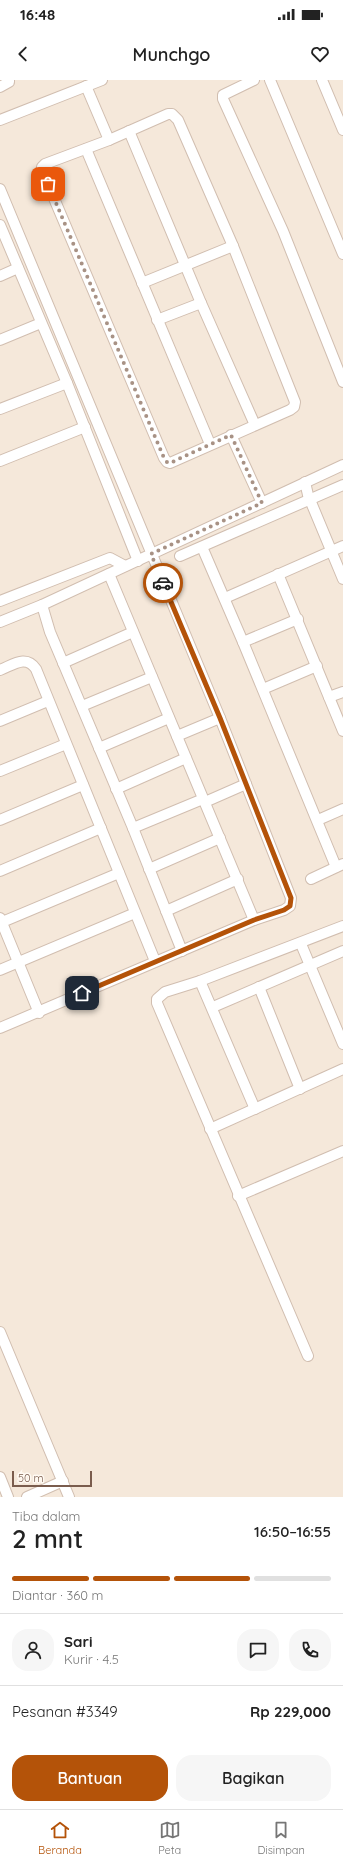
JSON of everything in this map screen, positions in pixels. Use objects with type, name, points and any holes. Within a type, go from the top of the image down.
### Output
[{"type":"street","points":[[0,87],[9,82],[9,80]]},
{"type":"street","points":[[0,120],[102,80]]},
{"type":"street","points":[[254,80],[223,95],[223,99],[283,231],[343,382]]},
{"type":"street","points":[[270,80],[343,254]]},
{"type":"street","points":[[322,80],[343,130]]},
{"type":"street","points":[[86,86],[109,140]]},
{"type":"street","points":[[168,114],[174,116],[233,246],[295,402],[293,409],[255,424],[170,463],[164,458],[42,170],[42,167],[45,164],[129,131],[168,114]]},
{"type":"street","points":[[129,131],[201,303],[255,424]]},
{"type":"street","points":[[86,149],[210,444]]},
{"type":"street","points":[[0,189],[220,718],[291,898],[290,906],[284,910],[254,920],[182,952],[155,961],[0,1028]]},
{"type":"street","points":[[0,225],[67,383],[138,561]]},
{"type":"street","points":[[142,283],[233,246]]},
{"type":"street","points":[[0,276],[18,268]]},
{"type":"street","points":[[157,320],[201,303]]},
{"type":"street","points":[[0,340],[41,323]]},
{"type":"street","points":[[0,409],[67,383]]},
{"type":"street","points":[[0,461],[85,427]]},
{"type":"street","points":[[231,435],[262,503]]},
{"type":"street","points":[[0,622],[42,605],[343,465]]},
{"type":"street","points":[[305,482],[310,499],[343,580]]},
{"type":"street","points":[[180,556],[343,485]]},
{"type":"street","points":[[225,598],[343,546]]},
{"type":"street","points":[[202,547],[225,598],[318,820],[340,865],[311,879]]},
{"type":"street","points":[[0,601],[110,558],[125,566]]},
{"type":"street","points":[[109,574],[254,920]]},
{"type":"street","points":[[278,574],[298,619],[343,731]]},
{"type":"street","points":[[42,605],[50,632],[150,869],[182,952]]},
{"type":"street","points":[[243,642],[298,619]]},
{"type":"street","points":[[63,663],[133,632]]},
{"type":"street","points":[[0,670],[26,661],[32,662],[38,673],[48,701],[155,961]]},
{"type":"street","points":[[263,688],[317,666]]},
{"type":"street","points":[[82,706],[152,677]]},
{"type":"street","points":[[329,697],[343,692]]},
{"type":"street","points":[[0,720],[48,701]]},
{"type":"street","points":[[99,748],[169,718]]},
{"type":"street","points":[[177,736],[220,718]]},
{"type":"street","points":[[0,771],[66,744]]},
{"type":"street","points":[[116,789],[186,758]]},
{"type":"street","points":[[133,828],[246,784]]},
{"type":"street","points":[[0,820],[83,785]]},
{"type":"street","points":[[318,820],[343,810]]},
{"type":"street","points":[[0,871],[101,828]]},
{"type":"street","points":[[150,869],[220,838]]},
{"type":"street","points":[[39,1012],[1,921],[119,873]]},
{"type":"street","points":[[166,911],[238,879]]},
{"type":"street","points":[[0,970],[135,913]]},
{"type":"street","points":[[308,1356],[238,1196],[157,1003],[159,996],[165,992],[200,981],[301,944],[343,926]]},
{"type":"street","points":[[301,944],[343,1044]]},
{"type":"street","points":[[212,1007],[343,951]]},
{"type":"street","points":[[200,981],[255,1109]]},
{"type":"street","points":[[259,987],[300,1089]]},
{"type":"street","points":[[210,1129],[343,1069]]},
{"type":"street","points":[[238,1196],[343,1151]]},
{"type":"street","points":[[0,1332],[3,1349],[69,1497]]},
{"type":"street","points":[[0,1477],[8,1497]]},
{"type":"street","points":[[27,1497],[63,1481]]},
{"type":"shaded area","points":[[0,80],[343,80],[343,1497],[0,1497]]},
{"type":"way so far","points":[[48,184],[164,458],[170,463],[231,435],[262,503],[151,554],[163,583]]},
{"type":"route","points":[[82,993],[155,961],[182,952],[254,920],[284,910],[290,906],[291,898],[220,718],[163,583]]}]
